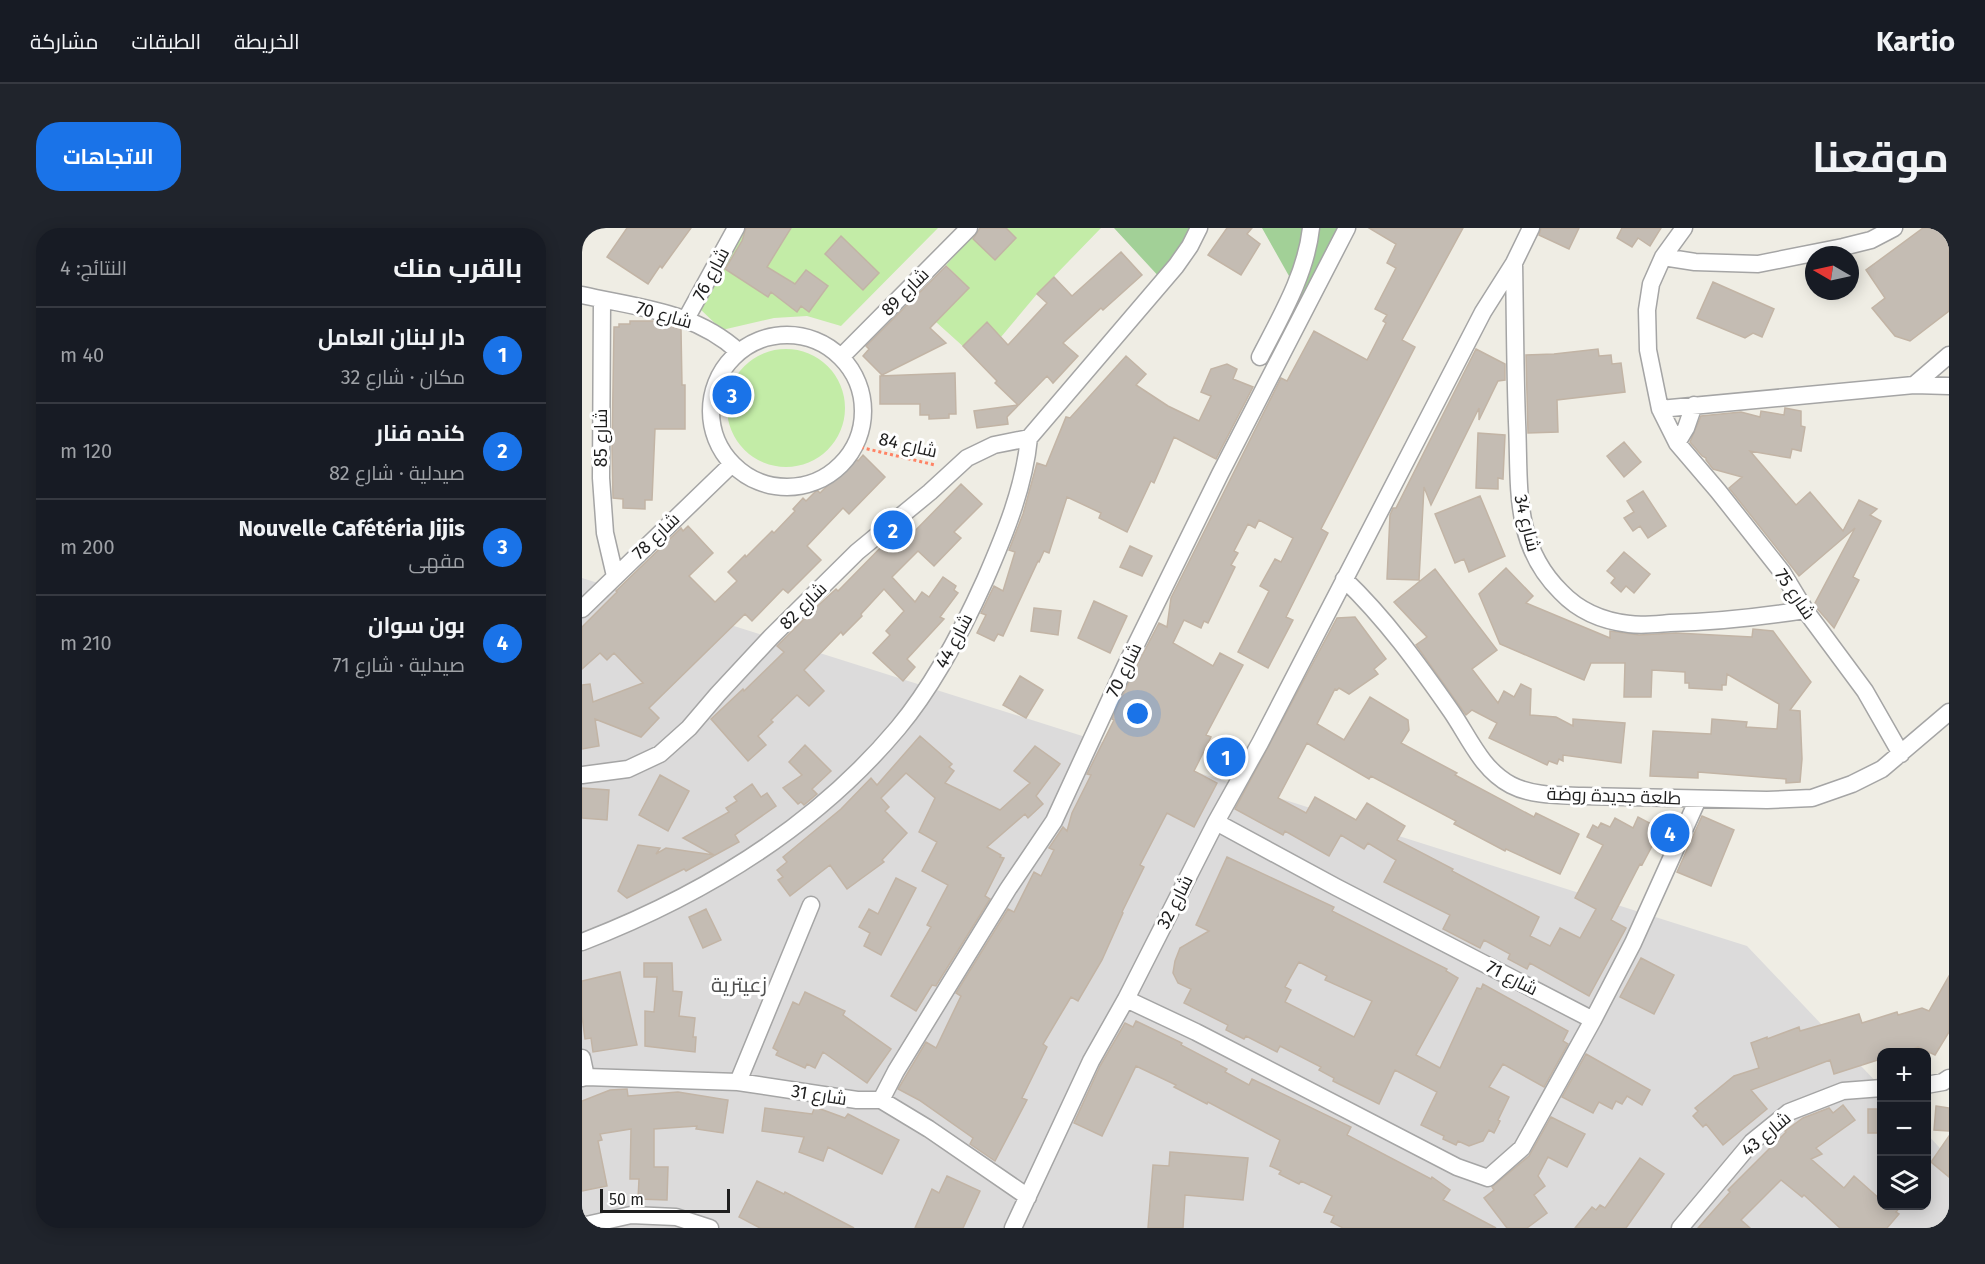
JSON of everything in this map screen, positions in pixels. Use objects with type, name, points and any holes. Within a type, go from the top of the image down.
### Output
[{"type":"street","name":"شارع 76","points":[[686,319],[736,228]]},
{"type":"street","name":"شارع 89","points":[[841,357],[969,228]]},
{"type":"street","points":[[1029,438],[1176,266],[1199,228]]},
{"type":"street","points":[[1260,357],[1294,289],[1307,253],[1311,228]]},
{"type":"street","name":"شارع 70","points":[[881,1100],[896,1071],[1008,889],[1054,820],[1125,667],[1220,474],[1347,228]]},
{"type":"street","name":"شارع 34","points":[[1344,579],[1483,312],[1514,263],[1531,228]]},
{"type":"street","name":"شارع 75","points":[[1684,228],[1663,257],[1651,284],[1647,310],[1648,350],[1660,409],[1677,443],[1782,572],[1805,610],[1865,691],[1901,754]]},
{"type":"street","points":[[1663,257],[1695,262],[1758,264],[1871,240],[1894,228]]},
{"type":"street","name":"شارع 34","points":[[1514,263],[1518,486],[1529,546],[1551,582],[1569,600],[1587,612],[1631,625],[1737,619],[1805,610]]},
{"type":"street","name":"شارع 70","points":[[582,295],[686,319],[723,338],[739,352]]},
{"type":"street","name":"شارع 85","points":[[602,300],[601,478],[605,533],[615,576]]},
{"type":"street","points":[[799,335],[814,339],[841,357],[859,384],[864,415],[855,446],[835,471],[821,480],[790,488],[758,482],[732,464],[716,437],[712,422],[712,407],[714,391],[720,377],[739,352],[767,337],[799,335]]},
{"type":"street","points":[[1914,385],[1949,355]]},
{"type":"street","points":[[1660,409],[1914,385],[1949,386]]},
{"type":"street","points":[[1677,443],[1686,428],[1694,405]]},
{"type":"street","name":"شارع 82","points":[[582,776],[628,769],[660,754],[689,728],[771,637],[857,552],[930,492],[967,458],[984,448],[1029,438]]},
{"type":"street","name":"شارع 44","points":[[582,942],[629,923],[699,889],[763,849],[853,778],[899,728],[937,673],[978,594],[1006,531],[1024,471],[1029,438]]},
{"type":"street","name":"شارع 78","points":[[582,609],[732,464]]},
{"type":"street","name":"طلعة جديدة روضة","points":[[1344,579],[1380,615],[1452,712],[1478,756],[1511,785],[1530,791],[1558,795],[1698,799],[1812,798],[1852,784],[1882,769],[1949,711]]},
{"type":"street","name":"شارع 32","points":[[1013,1228],[1091,1061],[1126,999],[1344,579]]},
{"type":"street","points":[[1126,999],[1206,1037],[1457,1167],[1488,1179],[1522,1148],[1593,1020],[1633,943],[1698,799]]},
{"type":"street","name":"شارع 71","points":[[1216,822],[1335,887],[1593,1020]]},
{"type":"street","points":[[738,1082],[811,905]]},
{"type":"street","points":[[582,1058],[584,1078]]},
{"type":"street","name":"شارع 31","points":[[584,1078],[738,1082],[857,1100],[881,1100],[929,1129],[1028,1197]]},
{"type":"street","points":[[1931,1084],[1943,1082],[1949,1078]]},
{"type":"street","name":"شارع 43","points":[[1680,1228],[1752,1142],[1789,1112],[1844,1090],[1877,1088]]},
{"type":"street","points":[[582,1226],[631,1215],[676,1217],[710,1228]]},
{"type":"path","name":"شارع 84","points":[[855,446],[954,470]]},
{"type":"shaded area","points":[[582,578],[1747,946],[1877,1083],[1877,1210],[1931,1210],[1931,1138],[1949,1158],[1949,1228],[582,1228]]},
{"type":"green space","points":[[740,228],[938,228],[841,326],[807,316],[774,318],[722,330],[699,308]]},
{"type":"green space","points":[[1006,228],[1101,228],[1037,294],[1001,337],[987,323],[970,339],[966,349],[936,322],[969,288],[946,265],[972,237],[995,259],[1016,238]]},
{"type":"green space","points":[[1114,228],[1199,228],[1162,280]]},
{"type":"green space","points":[[1262,228],[1343,228],[1307,308]]},
{"type":"green space","points":[[786,349],[809,353],[828,366],[841,385],[845,408],[841,431],[828,450],[809,463],[786,467],[763,463],[744,450],[731,431],[727,408],[731,385],[744,366],[763,353]]},
{"type":"building","points":[[627,228],[691,228],[648,284],[607,257]]},
{"type":"building","points":[[746,228],[791,228],[767,267],[795,284],[806,270],[828,286],[809,312],[801,306],[797,312],[771,292],[768,297],[725,269],[742,241]]},
{"type":"building","points":[[980,228],[1006,228],[1016,238],[995,260],[973,239]]},
{"type":"building","points":[[1227,228],[1252,228],[1247,234],[1260,244],[1241,275],[1208,255]]},
{"type":"building","points":[[1369,228],[1463,228],[1402,340],[1415,347],[1321,529],[1328,533],[1286,617],[1293,620],[1268,668],[1238,652],[1269,591],[1260,586],[1275,559],[1281,562],[1293,538],[1259,520],[1255,528],[1248,524],[1234,551],[1238,553],[1231,565],[1235,567],[1208,623],[1204,621],[1201,628],[1184,620],[1173,643],[1213,666],[1220,653],[1243,665],[1206,735],[1211,737],[1194,771],[1217,783],[1194,827],[1167,813],[1140,865],[1144,867],[1102,960],[1078,1001],[1071,997],[1043,1044],[1047,1047],[1022,1098],[1027,1100],[995,1161],[970,1144],[973,1138],[919,1100],[898,1089],[926,1042],[936,1048],[961,996],[956,993],[1008,909],[1014,912],[1034,872],[1041,876],[1054,850],[1049,848],[1063,827],[1067,831],[1072,813],[1091,775],[1087,774],[1114,720],[1112,719],[1135,669],[1159,623],[1167,627],[1171,598],[1281,378],[1287,381],[1314,331],[1367,360],[1386,323],[1383,321],[1387,315],[1375,309],[1396,268],[1387,263],[1396,244]]},
{"type":"building","points":[[1541,228],[1579,228],[1569,249],[1539,235]]},
{"type":"building","points":[[1622,228],[1661,228],[1650,246],[1638,238],[1632,247],[1617,238]]},
{"type":"building","points":[[1923,228],[1949,228],[1949,311],[1910,341],[1895,336],[1872,308],[1885,298],[1866,270]]},
{"type":"building","points":[[841,236],[879,273],[863,290],[825,254]]},
{"type":"building","points":[[1121,252],[1142,275],[1063,343],[1078,356],[1053,383],[1047,376],[1007,417],[1008,424],[977,428],[974,411],[1018,405],[995,383],[997,381],[963,346],[987,322],[1008,345],[1047,303],[1037,294],[1054,277],[1072,296]]},
{"type":"building","points":[[946,266],[969,288],[930,328],[946,343],[882,375],[863,356],[869,349],[866,346]]},
{"type":"building","points":[[1713,282],[1774,309],[1762,337],[1753,333],[1745,338],[1697,318]]},
{"type":"building","points":[[630,321],[654,321],[681,329],[685,429],[655,429],[652,500],[645,500],[645,509],[623,508],[623,499],[613,498],[614,327],[619,327],[619,324],[630,324]]},
{"type":"building","points":[[1476,349],[1505,364],[1505,380],[1498,381],[1479,420],[1479,408],[1431,505],[1424,487],[1419,580],[1387,579],[1390,515],[1393,508],[1396,508]]},
{"type":"building","points":[[1598,349],[1599,356],[1611,355],[1612,364],[1621,363],[1625,392],[1557,400],[1558,432],[1528,433],[1526,355]]},
{"type":"building","points":[[1126,356],[1146,374],[1136,385],[1168,406],[1199,421],[1211,396],[1201,392],[1211,369],[1227,364],[1237,369],[1233,379],[1253,387],[1216,459],[1174,437],[1154,483],[1151,481],[1127,532],[1099,518],[1101,513],[1067,497],[1049,553],[1044,551],[1038,561],[1003,636],[998,634],[994,641],[977,633],[986,615],[981,613],[994,586],[1003,591],[1015,552],[1009,550],[1023,514],[1037,463],[1046,466],[1066,417],[1070,418]]},
{"type":"building","points":[[955,373],[956,414],[949,414],[949,418],[929,419],[929,415],[920,415],[920,404],[880,404],[880,376]]},
{"type":"building","points":[[1785,408],[1801,411],[1801,426],[1805,427],[1801,451],[1792,449],[1790,458],[1750,451],[1796,505],[1810,492],[1843,531],[1859,500],[1877,509],[1870,515],[1881,521],[1853,577],[1859,580],[1834,628],[1814,605],[1855,528],[1799,576],[1729,488],[1742,477],[1713,469],[1706,458],[1690,442],[1701,416],[1741,412],[1760,417],[1761,411],[1784,415]]},
{"type":"building","points":[[1478,433],[1505,435],[1503,479],[1498,478],[1498,489],[1476,488]]},
{"type":"building","points":[[1624,442],[1641,462],[1624,477],[1607,456]]},
{"type":"building","points":[[863,455],[885,477],[849,514],[843,508],[807,546],[821,560],[788,593],[783,589],[752,621],[745,614],[649,708],[659,718],[641,737],[595,719],[599,746],[582,749],[582,685],[590,684],[593,702],[643,683],[614,653],[607,660],[600,653],[582,669],[582,627],[616,591],[681,528],[683,531],[688,526],[713,553],[689,576],[715,602],[737,581],[728,572],[745,555],[746,557],[772,531],[774,533],[795,511],[793,509],[803,498],[806,501],[817,490],[820,493],[855,458],[858,461]]},
{"type":"building","points":[[961,484],[982,504],[954,532],[961,538],[934,566],[918,551],[892,577],[915,602],[922,592],[929,597],[943,577],[956,586],[954,590],[958,593],[940,617],[944,619],[907,659],[915,667],[903,681],[873,653],[890,635],[886,631],[904,611],[884,589],[861,614],[862,616],[843,635],[841,632],[804,670],[824,691],[809,706],[797,695],[758,736],[766,745],[748,761],[711,719],[784,652],[777,646],[811,612],[836,589],[838,591],[889,539],[895,535],[903,543]]},
{"type":"building","points":[[1643,491],[1666,526],[1648,538],[1640,526],[1633,531],[1624,518],[1634,512],[1627,501]]},
{"type":"building","points":[[1480,496],[1505,556],[1469,572],[1464,559],[1455,563],[1435,514]]},
{"type":"building","points":[[1130,546],[1152,556],[1142,576],[1120,567]]},
{"type":"building","points":[[1624,552],[1650,574],[1634,593],[1626,586],[1621,592],[1611,583],[1615,578],[1607,571]]},
{"type":"building","points":[[1506,568],[1533,596],[1526,603],[1610,638],[1610,631],[1639,635],[1676,633],[1752,637],[1753,629],[1773,631],[1811,682],[1790,710],[1800,711],[1802,759],[1800,782],[1786,783],[1786,779],[1698,772],[1698,778],[1650,776],[1653,731],[1711,734],[1712,719],[1747,722],[1746,727],[1777,729],[1779,704],[1727,674],[1726,685],[1722,685],[1722,690],[1689,688],[1689,683],[1685,683],[1685,672],[1652,670],[1651,697],[1624,697],[1625,663],[1591,663],[1584,680],[1500,644],[1479,594]]},
{"type":"building","points":[[1435,569],[1497,650],[1472,669],[1498,703],[1504,691],[1514,697],[1521,684],[1531,689],[1530,715],[1556,717],[1573,726],[1573,719],[1625,723],[1621,763],[1563,755],[1563,761],[1559,759],[1557,764],[1549,761],[1547,765],[1489,738],[1497,723],[1472,710],[1466,715],[1416,645],[1427,637],[1394,602]]},
{"type":"building","points":[[1094,601],[1127,616],[1110,653],[1078,638]]},
{"type":"building","points":[[1034,608],[1061,611],[1058,635],[1031,631]]},
{"type":"building","points":[[1355,617],[1386,659],[1374,669],[1378,674],[1349,694],[1339,688],[1335,689],[1317,724],[1344,740],[1370,697],[1408,720],[1409,730],[1401,743],[1534,817],[1536,813],[1579,834],[1560,874],[1506,849],[1505,851],[1454,824],[1456,821],[1371,776],[1369,779],[1307,743],[1278,798],[1306,813],[1315,797],[1356,820],[1367,803],[1405,826],[1397,840],[1539,917],[1530,936],[1550,946],[1560,928],[1580,938],[1596,909],[1575,898],[1603,845],[1587,837],[1593,825],[1598,828],[1601,823],[1610,827],[1615,818],[1633,828],[1638,817],[1661,829],[1611,920],[1626,928],[1589,996],[1530,963],[1527,969],[1508,959],[1510,954],[1484,940],[1480,948],[1443,929],[1450,915],[1384,882],[1396,860],[1368,843],[1364,849],[1341,835],[1329,856],[1285,831],[1283,835],[1235,809],[1337,618]]},
{"type":"building","points":[[1020,676],[1043,690],[1026,718],[1003,705]]},
{"type":"building","points":[[920,736],[952,764],[949,767],[954,771],[945,783],[1000,810],[1030,783],[1014,771],[1035,746],[1060,764],[1036,796],[1043,804],[1028,818],[1025,814],[987,847],[1004,858],[985,896],[990,899],[936,986],[932,985],[916,1011],[891,996],[931,927],[927,925],[948,885],[922,871],[937,842],[919,832],[935,798],[906,773],[881,798],[889,807],[885,811],[907,833],[882,860],[884,862],[847,889],[830,865],[790,896],[778,880],[783,877],[777,870],[787,862],[783,857],[841,809],[871,778],[877,785]]},
{"type":"building","points":[[805,745],[831,771],[812,789],[817,794],[804,805],[801,802],[798,804],[783,788],[802,775],[789,762]]},
{"type":"building","points":[[660,775],[689,791],[668,831],[639,815]]},
{"type":"building","points":[[752,784],[761,797],[767,793],[776,806],[735,835],[739,842],[686,871],[684,869],[627,898],[618,891],[638,845],[660,848],[656,854],[666,848],[714,855],[683,838],[729,812],[726,808],[737,801],[734,797]]},
{"type":"building","points":[[582,788],[609,790],[607,820],[582,818]]},
{"type":"building","points":[[1702,816],[1734,830],[1711,886],[1677,872]]},
{"type":"building","points":[[1227,857],[1334,907],[1332,911],[1447,969],[1446,971],[1458,978],[1416,1055],[1440,1068],[1477,988],[1481,989],[1483,984],[1568,1031],[1563,1041],[1568,1044],[1544,1087],[1503,1064],[1489,1087],[1509,1097],[1494,1133],[1489,1130],[1483,1141],[1469,1146],[1458,1141],[1456,1145],[1443,1139],[1444,1136],[1421,1125],[1437,1092],[1395,1070],[1379,1104],[1333,1081],[1334,1078],[1319,1070],[1321,1067],[1280,1046],[1277,1052],[1246,1036],[1244,1039],[1226,1030],[1228,1025],[1184,1003],[1191,989],[1178,983],[1173,973],[1180,948],[1209,931],[1196,925]],"holes":[[[1299,962],[1327,976],[1325,980],[1372,1001],[1354,1037],[1285,1002],[1291,990],[1285,987]]]},
{"type":"building","points":[[896,878],[916,888],[881,955],[864,946],[870,933],[859,927],[869,909],[878,914]]},
{"type":"building","points":[[706,909],[721,940],[703,948],[689,917]]},
{"type":"building","points":[[1641,958],[1674,975],[1654,1014],[1620,997]]},
{"type":"building","points":[[644,963],[672,963],[673,991],[682,992],[679,1016],[695,1018],[693,1037],[696,1037],[695,1052],[645,1046],[645,1011],[654,1012],[657,977],[644,977]]},
{"type":"building","points":[[620,972],[637,1045],[593,1052],[591,1038],[585,1039],[582,1016],[582,981]]},
{"type":"building","points":[[1949,976],[1949,1032],[1935,1055],[1931,1053],[1931,1048],[1877,1048],[1877,1060],[1834,1074],[1830,1060],[1751,1090],[1767,1109],[1723,1145],[1706,1124],[1703,1127],[1693,1116],[1698,1111],[1695,1108],[1734,1076],[1759,1068],[1751,1043],[1799,1027],[1800,1031],[1859,1014],[1862,1023],[1897,1012],[1898,1015],[1922,1008],[1929,1011]]},
{"type":"building","points":[[805,992],[845,1011],[843,1015],[891,1049],[867,1083],[823,1052],[815,1068],[807,1064],[805,1068],[776,1055],[778,1051],[773,1048],[793,1002],[799,1005]]},
{"type":"building","points":[[1136,1021],[1182,1043],[1181,1045],[1227,1069],[1225,1072],[1249,1085],[1252,1079],[1351,1127],[1347,1135],[1431,1179],[1432,1177],[1450,1190],[1443,1200],[1496,1228],[1343,1228],[1331,1222],[1334,1216],[1324,1212],[1332,1196],[1301,1181],[1299,1184],[1279,1174],[1281,1171],[1270,1166],[1280,1140],[1136,1066],[1102,1136],[1074,1123],[1100,1066],[1125,1023],[1133,1027]]},
{"type":"building","points":[[1586,1054],[1650,1090],[1642,1105],[1627,1096],[1622,1104],[1616,1101],[1612,1109],[1599,1102],[1593,1113],[1562,1097]]},
{"type":"building","points":[[627,1089],[628,1096],[678,1092],[728,1100],[723,1133],[696,1129],[697,1126],[654,1129],[654,1167],[668,1167],[667,1200],[638,1199],[639,1179],[630,1179],[631,1129],[600,1134],[602,1140],[598,1141],[607,1186],[582,1191],[582,1101],[610,1090]]},
{"type":"building","points":[[1843,1105],[1855,1120],[1816,1148],[1822,1154],[1811,1159],[1844,1188],[1854,1176],[1877,1196],[1877,1210],[1898,1210],[1896,1212],[1899,1214],[1887,1228],[1840,1228],[1804,1195],[1802,1197],[1781,1180],[1741,1220],[1750,1228],[1698,1228],[1730,1192],[1728,1190],[1785,1131],[1803,1118],[1829,1108],[1833,1113]]},
{"type":"building","points":[[1936,1106],[1949,1108],[1949,1131],[1934,1130]]},
{"type":"building","points":[[815,1107],[845,1118],[848,1114],[899,1140],[882,1174],[828,1147],[823,1161],[799,1152],[804,1137],[762,1131],[765,1108],[812,1114]]},
{"type":"building","points":[[1868,1109],[1877,1109],[1877,1133],[1868,1133]]},
{"type":"building","points":[[1551,1117],[1585,1134],[1567,1167],[1548,1157],[1538,1176],[1545,1186],[1534,1195],[1547,1213],[1527,1228],[1507,1228],[1484,1198],[1494,1190],[1492,1187],[1529,1156]]},
{"type":"building","points":[[1949,1136],[1949,1177],[1931,1162]]},
{"type":"building","points":[[1170,1152],[1248,1158],[1243,1200],[1185,1195],[1183,1228],[1148,1228],[1153,1165],[1169,1166]]},
{"type":"building","points":[[1640,1158],[1664,1174],[1626,1228],[1575,1228],[1592,1207],[1596,1210],[1600,1205],[1605,1208]]},
{"type":"building","points":[[947,1176],[980,1191],[963,1228],[915,1228],[932,1189],[939,1193]]},
{"type":"building","points":[[757,1181],[784,1194],[785,1192],[854,1228],[760,1228],[739,1217]]},
{"type":"place","name":"Nouvelle Cafétéria Jijis","points":[[732,395]]},
{"type":"place","name":"كنده فنار","points":[[893,530]]},
{"type":"place","name":"دار لبنان العامل","points":[[1226,757]]},
{"type":"place","name":"بون سوان","points":[[1670,833]]},
{"type":"district","name":"زعيترية","points":[[739,985]]}]
